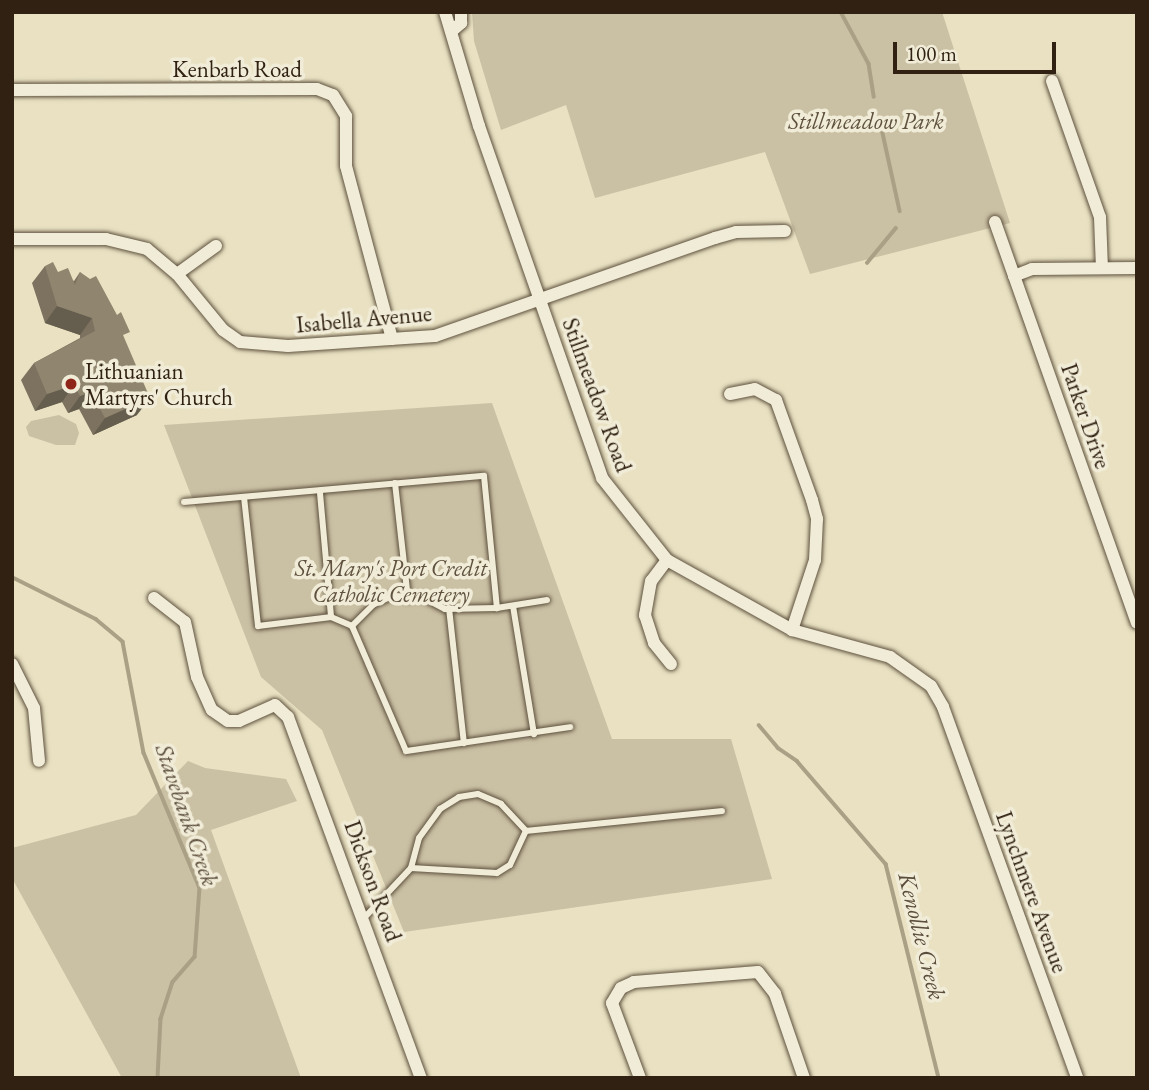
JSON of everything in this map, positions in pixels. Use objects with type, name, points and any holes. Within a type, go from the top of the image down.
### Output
[{"type":"street","name":"Stillmeadow Road","points":[[445,12],[445,22],[453,30],[478,126],[602,478],[667,560],[792,630],[906,665],[939,696],[948,721]]},
{"type":"street","points":[[453,30],[461,23],[461,12]]},
{"type":"street","points":[[1052,81],[1100,217],[1101,268]]},
{"type":"street","name":"Kenbarb Road","points":[[12,90],[317,89],[333,95],[346,116],[346,166],[392,339]]},
{"type":"street","name":"Parker Drive","points":[[995,222],[1137,623]]},
{"type":"street","name":"Isabella Avenue","points":[[12,239],[132,244],[147,249],[177,274],[223,330],[240,342],[288,346],[435,337],[541,302],[715,238],[736,232],[785,231]]},
{"type":"street","points":[[177,274],[216,246]]},
{"type":"street","points":[[1014,275],[1032,270],[1137,268]]},
{"type":"street","points":[[730,394],[755,389],[776,400],[817,519],[816,560],[792,630]]},
{"type":"street","points":[[667,560],[651,580],[645,615],[654,643],[671,664]]},
{"type":"street","name":"Dickson Road","points":[[154,598],[184,622],[197,677],[212,710],[221,718],[239,721],[275,705],[288,717],[365,918],[421,1078]]},
{"type":"street","points":[[12,664],[34,708],[40,761]]},
{"type":"street","name":"Lynchmere Avenue","points":[[948,721],[1077,1078]]},
{"type":"street","points":[[639,1078],[612,1003],[621,988],[634,982],[758,972],[775,994],[804,1078]]},
{"type":"lane","points":[[184,502],[320,493],[395,482],[484,476],[497,608]]},
{"type":"lane","points":[[395,482],[408,599]]},
{"type":"lane","points":[[320,493],[331,617]]},
{"type":"lane","points":[[244,497],[258,626],[331,617],[352,626],[406,751],[570,727]]},
{"type":"lane","points":[[352,626],[382,600],[392,596],[424,598],[449,608],[497,608],[547,600]]},
{"type":"lane","points":[[513,606],[534,734]]},
{"type":"lane","points":[[449,608],[464,743]]},
{"type":"lane","points":[[365,918],[411,868],[419,838],[440,809],[459,797],[478,794],[501,804],[526,831]]},
{"type":"lane","points":[[526,831],[722,811]]},
{"type":"lane","points":[[411,868],[498,873],[510,865],[526,831]]},
{"type":"green space","name":"Stillmeadow Park","points":[[472,12],[942,12],[1010,223],[810,274],[765,152],[595,198],[566,105],[501,130],[474,41]]},
{"type":"green space","name":"St. Mary's Port Credit Catholic Cemetery","points":[[492,403],[612,739],[731,739],[772,879],[404,932],[322,730],[261,677],[164,425]]},
{"type":"green space","points":[[59,415],[76,424],[79,433],[75,445],[56,445],[29,436],[26,427],[31,421]]},
{"type":"green space","points":[[188,761],[205,768],[286,779],[297,801],[211,830],[301,1078],[122,1078],[12,878],[12,848],[136,815]]},
{"type":"building","points":[[53,262],[58,272],[68,268],[75,285],[80,272],[90,279],[96,276],[117,315],[121,312],[130,332],[123,335],[150,398],[105,418],[91,392],[80,396],[74,385],[47,394],[34,363],[95,331],[92,318],[57,306],[45,266]]},
{"type":"waterway","name":"Kenollie Creek","points":[[841,12],[869,64],[874,97]]},
{"type":"waterway","name":"Kenollie Creek","points":[[882,129],[900,211]]},
{"type":"waterway","name":"Kenollie Creek","points":[[867,263],[896,228]]},
{"type":"waterway","name":"Stavebank Creek","points":[[12,577],[96,619],[123,642],[144,753],[200,888],[195,957],[173,982],[161,1019],[158,1078]]},
{"type":"waterway","name":"Kenollie Creek","points":[[759,725],[778,748],[797,761],[886,864],[939,1078]]},
{"type":"place","name":"Lithuanian Martyrs' Church","points":[[71,384]]}]
